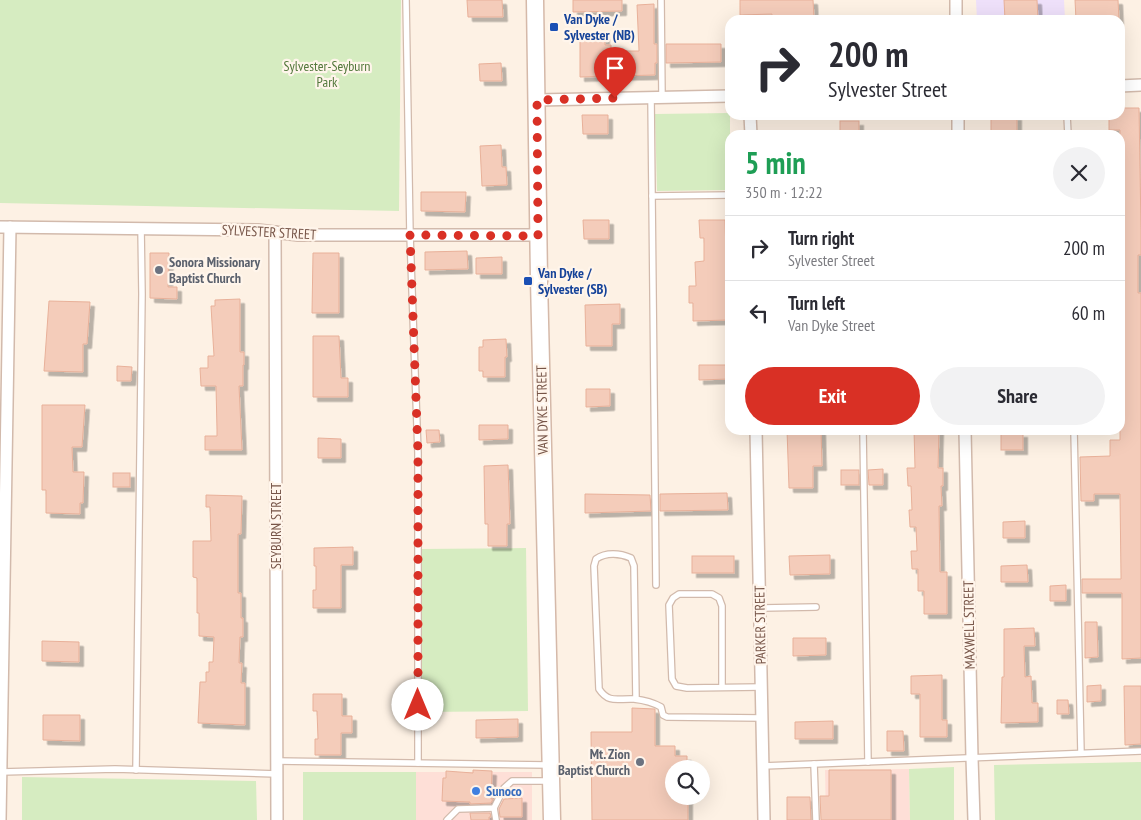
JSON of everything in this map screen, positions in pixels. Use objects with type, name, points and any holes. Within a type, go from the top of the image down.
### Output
[{"type":"main road","name":"VAN DYKE STREET","points":[[535,0],[538,236],[552,820]]},
{"type":"street","points":[[956,0],[956,15]]},
{"type":"street","points":[[1125,86],[1141,85]]},
{"type":"street","points":[[537,100],[725,96]]},
{"type":"street","name":"SYLVESTER STREET","points":[[5,227],[258,230],[298,235],[538,236]]},
{"type":"street","points":[[0,820],[5,227]]},
{"type":"street","name":"SEYBURN STREET","points":[[275,232],[277,820]]},
{"type":"street","name":"PARKER STREET","points":[[756,435],[764,820]]},
{"type":"street","name":"MAXWELL STREET","points":[[965,435],[974,820]]},
{"type":"lane","points":[[406,0],[410,235],[418,453],[418,763]]},
{"type":"lane","points":[[656,585],[652,196],[661,0]]},
{"type":"lane","points":[[652,196],[725,195]]},
{"type":"lane","points":[[136,770],[142,294],[141,228]]},
{"type":"lane","points":[[863,435],[868,762]]},
{"type":"lane","points":[[1074,435],[1081,753]]},
{"type":"lane","points":[[636,699],[634,566],[631,558],[623,554],[602,555],[596,559],[594,566],[599,689],[604,696],[612,700],[636,699],[661,707],[663,715],[667,717],[762,718]]},
{"type":"lane","points":[[722,688],[722,606],[718,598],[712,594],[679,594],[673,598],[670,605],[672,679],[676,686],[687,688],[722,688],[761,687]]},
{"type":"lane","points":[[760,608],[816,607]]},
{"type":"lane","points":[[763,766],[1141,751]]},
{"type":"lane","points":[[277,761],[418,763],[551,773]]},
{"type":"lane","points":[[814,764],[816,820]]},
{"type":"lane","points":[[1,772],[136,770],[277,774]]},
{"type":"lane","points":[[496,820],[494,808],[504,788],[512,781],[551,773]]},
{"type":"lane","points":[[447,820],[458,809],[494,808]]},
{"type":"shaded area","points":[[976,0],[1064,0],[1065,15],[977,15]]},
{"type":"shaded area","points":[[909,769],[910,820],[826,820],[825,770]]},
{"type":"shaded area","points":[[416,772],[532,772],[532,820],[416,820]]},
{"type":"green space","name":"Sylvester-Seyburn Park","points":[[0,0],[401,0],[399,211],[0,203]]},
{"type":"green space","points":[[725,113],[725,120],[730,120],[730,130],[725,130],[725,190],[657,191],[655,114]]},
{"type":"green space","points":[[526,548],[528,711],[422,712],[420,549]]},
{"type":"green space","points":[[1141,762],[1141,820],[995,820],[994,765]]},
{"type":"green space","points":[[954,767],[954,820],[910,820],[909,769]]},
{"type":"green space","points":[[303,772],[416,772],[416,820],[303,820]]},
{"type":"green space","points":[[22,777],[256,781],[257,820],[22,820]]},
{"type":"building","points":[[467,0],[502,0],[503,17],[468,17]]},
{"type":"building","points":[[573,0],[622,0],[622,11],[573,12]]},
{"type":"building","points":[[740,0],[813,0],[814,15],[740,15]]},
{"type":"building","points":[[1004,0],[1037,0],[1038,15],[1005,15]]},
{"type":"building","points":[[1075,0],[1118,0],[1119,15],[1076,15]]},
{"type":"building","points":[[654,4],[654,44],[657,44],[655,75],[580,77],[580,35],[605,35],[605,45],[611,45],[611,51],[639,51],[637,5]]},
{"type":"building","points":[[666,44],[721,44],[721,62],[666,63]]},
{"type":"building","points":[[501,63],[502,81],[480,81],[479,64]]},
{"type":"building","points":[[1125,108],[1139,108],[1141,255],[1138,255],[1138,293],[1141,293],[1141,658],[1122,659],[1122,593],[1082,593],[1082,579],[1121,579],[1120,494],[1094,494],[1094,501],[1081,501],[1080,457],[1110,456],[1110,440],[1120,440],[1120,435],[1125,435],[1125,130],[1109,130],[1109,120],[1125,120]]},
{"type":"building","points":[[582,115],[608,115],[608,134],[583,134]]},
{"type":"building","points":[[991,120],[1017,120],[1017,130],[991,130]]},
{"type":"building","points":[[840,121],[859,121],[859,130],[840,130]]},
{"type":"building","points":[[501,145],[502,167],[506,167],[507,185],[482,186],[480,146]]},
{"type":"building","points":[[421,192],[466,192],[465,212],[421,211]]},
{"type":"building","points":[[583,220],[609,220],[609,239],[584,239]]},
{"type":"building","points":[[699,220],[725,220],[725,320],[693,321],[693,303],[689,303],[689,286],[696,286],[695,262],[704,261],[704,238],[700,238]]},
{"type":"building","points":[[467,251],[468,269],[425,270],[425,252]]},
{"type":"building","name":"Sonora Missionary Baptist Church","points":[[150,253],[169,253],[168,287],[177,287],[177,299],[150,298]]},
{"type":"building","points":[[313,253],[339,253],[339,313],[312,313]]},
{"type":"building","points":[[502,257],[502,274],[476,274],[476,258]]},
{"type":"building","points":[[240,299],[240,352],[244,352],[243,386],[239,386],[242,450],[205,450],[205,436],[217,436],[216,386],[201,386],[200,368],[208,368],[208,356],[214,356],[211,306],[215,306],[215,300]]},
{"type":"building","points":[[49,301],[90,302],[87,344],[83,344],[83,372],[44,371]]},
{"type":"building","points":[[620,304],[620,324],[612,324],[612,346],[586,346],[585,305]]},
{"type":"building","points":[[313,336],[339,336],[341,378],[348,378],[348,397],[313,397]]},
{"type":"building","points":[[506,339],[505,377],[483,377],[483,371],[479,371],[479,347],[483,347],[483,340]]},
{"type":"building","points":[[699,365],[725,365],[725,379],[699,380]]},
{"type":"building","points":[[117,366],[132,367],[131,381],[117,381]]},
{"type":"building","points":[[586,389],[610,389],[610,406],[586,407]]},
{"type":"building","points":[[42,405],[85,405],[82,447],[72,447],[73,472],[84,472],[83,503],[80,503],[80,514],[46,513],[46,490],[42,490]]},
{"type":"building","points":[[479,425],[508,425],[508,439],[479,440]]},
{"type":"building","points":[[426,430],[439,430],[440,442],[427,443]]},
{"type":"building","points":[[787,435],[821,435],[822,466],[813,466],[813,488],[789,488]]},
{"type":"building","points":[[914,435],[939,435],[938,468],[943,468],[943,486],[941,486],[942,506],[939,506],[940,572],[947,572],[947,614],[924,614],[924,591],[918,591],[918,569],[912,569],[911,551],[917,551],[916,527],[910,527],[909,510],[912,510],[911,486],[908,486],[907,468],[915,468]]},
{"type":"building","points":[[1001,435],[1023,435],[1023,450],[1001,450]]},
{"type":"building","points":[[318,438],[341,439],[341,458],[318,458]]},
{"type":"building","points":[[508,465],[510,524],[507,524],[507,546],[488,546],[488,524],[485,524],[484,466]]},
{"type":"building","points":[[883,469],[883,485],[869,485],[868,470]]},
{"type":"building","points":[[841,470],[859,470],[859,485],[841,485]]},
{"type":"building","points":[[113,473],[130,473],[130,487],[113,487]]},
{"type":"building","points":[[727,493],[728,510],[660,511],[660,494]]},
{"type":"building","points":[[585,494],[650,495],[651,511],[585,513]]},
{"type":"building","points":[[206,495],[242,496],[241,534],[238,534],[238,593],[241,593],[241,618],[243,618],[243,637],[240,637],[239,663],[242,663],[241,683],[245,683],[245,725],[198,723],[200,682],[206,682],[209,662],[213,662],[214,637],[199,636],[197,578],[193,577],[193,541],[211,541],[210,507],[206,507]]},
{"type":"building","points":[[1025,521],[1025,538],[1003,538],[1003,522]]},
{"type":"building","points":[[353,547],[353,565],[341,565],[341,608],[313,608],[313,590],[316,590],[314,548]]},
{"type":"building","points":[[830,555],[830,574],[790,575],[789,556]]},
{"type":"building","points":[[692,556],[734,556],[734,573],[692,573]]},
{"type":"building","points":[[1027,565],[1028,582],[1001,582],[1001,566]]},
{"type":"building","points":[[1066,585],[1066,601],[1050,601],[1050,586]]},
{"type":"building","points":[[1085,622],[1097,622],[1098,657],[1085,658]]},
{"type":"building","points":[[1034,628],[1035,646],[1024,646],[1025,677],[1031,676],[1032,703],[1038,703],[1038,722],[1001,723],[1002,677],[1004,677],[1004,629]]},
{"type":"building","points":[[793,638],[826,638],[826,655],[793,656]]},
{"type":"building","points":[[42,641],[79,642],[79,662],[42,661]]},
{"type":"building","points":[[942,675],[942,720],[947,720],[947,737],[920,737],[920,694],[911,694],[911,676]]},
{"type":"building","points":[[1101,685],[1101,701],[1087,702],[1087,686]]},
{"type":"building","points":[[1124,686],[1141,686],[1141,744],[1125,745]]},
{"type":"building","points":[[313,694],[342,694],[342,716],[352,716],[352,733],[341,733],[341,755],[315,755],[315,739],[318,739],[317,711],[313,711]]},
{"type":"building","points":[[1057,700],[1068,700],[1069,714],[1057,714]]},
{"type":"building","name":"Mt. Zion Baptist Church","points":[[632,708],[655,709],[655,746],[675,746],[675,756],[687,756],[687,760],[665,760],[665,805],[688,805],[688,820],[592,820],[591,732],[632,732]]},
{"type":"building","points":[[43,715],[80,715],[80,741],[43,740]]},
{"type":"building","points":[[518,719],[518,737],[476,738],[476,720]]},
{"type":"building","points":[[833,721],[833,739],[795,739],[795,722]]},
{"type":"building","points":[[887,731],[903,731],[904,751],[887,751]]},
{"type":"building","points":[[473,770],[492,771],[491,799],[493,799],[491,803],[470,804],[470,802],[442,801],[443,778],[446,778],[446,771],[473,773]]},
{"type":"building","points":[[829,770],[891,770],[891,820],[821,820],[820,796],[829,796]]},
{"type":"building","points":[[787,797],[810,797],[811,820],[787,820]]},
{"type":"building","points":[[522,798],[522,817],[500,817],[499,809],[504,799]]},
{"type":"building","points":[[470,813],[490,813],[491,817],[489,817],[489,820],[471,820]]},
{"type":"place","name":"Van Dyke / Sylvester (NB)","points":[[554,27]]},
{"type":"place","name":"Sonora Missionary Baptist Church","points":[[159,270]]},
{"type":"place","name":"Van Dyke / Sylvester (SB)","points":[[528,281]]},
{"type":"place","name":"Mt. Zion Baptist Church","points":[[640,762]]},
{"type":"place","name":"Sunoco","points":[[476,791]]},
{"type":"route","points":[[418,705],[418,453],[410,235],[538,236],[537,100],[615,98]]}]
